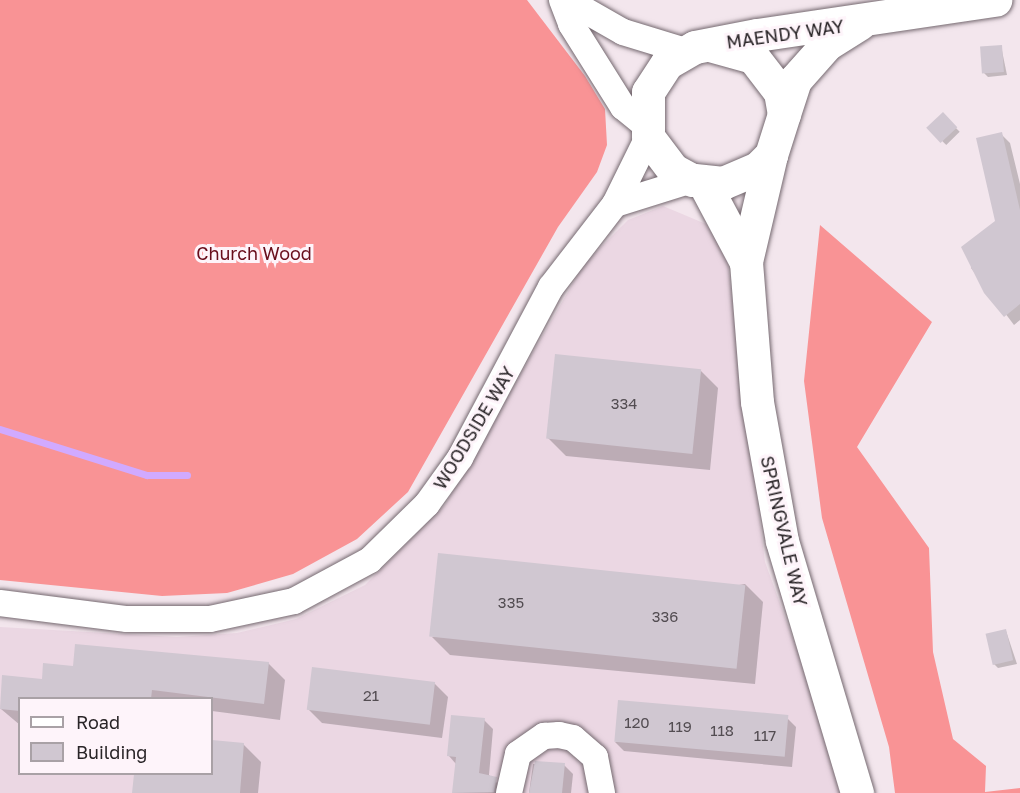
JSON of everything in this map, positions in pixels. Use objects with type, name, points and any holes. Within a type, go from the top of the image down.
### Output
[{"type":"street","points":[[562,0],[623,107],[647,131]]},
{"type":"street","name":"MAENDY WAY","points":[[567,0],[622,32],[753,57],[780,92],[784,114]]},
{"type":"street","name":"MAENDY WAY","points":[[698,48],[995,0]]},
{"type":"street","name":"MAENDY WAY","points":[[771,155],[795,80],[827,44],[860,23]]},
{"type":"street","points":[[698,48],[656,76],[645,108],[647,131],[658,156],[698,182]]},
{"type":"street","name":"WOODSIDE WAY","points":[[0,603],[127,619],[210,619],[294,601],[338,581],[384,548],[427,504],[494,402],[551,287],[615,204],[647,131]]},
{"type":"street","points":[[615,204],[698,182],[741,178],[771,155]]},
{"type":"street","name":"SPRINGVALE WAY","points":[[771,155],[746,262],[750,347],[778,519],[857,793]]},
{"type":"street","name":"SPRINGVALE WAY","points":[[698,182],[746,262]]},
{"type":"street","points":[[509,793],[518,754],[538,739],[559,735],[573,738],[595,757],[602,793]]},
{"type":"shaded area","points":[[663,206],[706,224],[727,258],[765,562],[829,738],[843,793],[0,793],[0,627],[177,637],[237,633],[296,619],[365,585],[445,505],[584,264],[628,220]]},
{"type":"green space","name":"Church Wood","points":[[0,0],[527,0],[585,76],[605,109],[607,145],[597,172],[558,227],[408,492],[357,539],[293,574],[227,593],[162,596],[0,580]]},
{"type":"green space","points":[[820,225],[932,322],[857,447],[929,548],[933,652],[953,739],[986,766],[985,792],[1020,788],[1020,793],[895,793],[889,747],[822,518],[804,381]]},
{"type":"building","points":[[1002,45],[1004,72],[982,73],[980,47]]},
{"type":"building","points":[[943,112],[957,127],[941,143],[926,128]]},
{"type":"building","points":[[1002,132],[1020,210],[1020,304],[1004,317],[984,293],[961,247],[995,221],[976,138]]},
{"type":"building","points":[[555,354],[701,369],[692,454],[546,439]]},
{"type":"building","points":[[438,553],[745,585],[737,669],[429,637]]},
{"type":"building","points":[[1006,629],[1013,660],[993,665],[986,634]]},
{"type":"building","points":[[75,644],[269,662],[264,704],[152,690],[151,697],[18,697],[18,711],[0,709],[2,675],[42,679],[43,663],[73,666]]},
{"type":"building","points":[[312,667],[435,682],[430,725],[307,710]]},
{"type":"building","points":[[618,700],[788,715],[785,757],[614,742]]},
{"type":"building","points":[[451,715],[485,718],[479,773],[497,777],[494,792],[452,793],[456,757],[447,756]]},
{"type":"building","points":[[213,740],[244,743],[240,793],[132,793],[134,775],[213,775]]},
{"type":"building","points":[[535,761],[565,763],[562,793],[529,793]]},
{"type":"waterway","points":[[0,429],[147,475],[187,475]]}]
